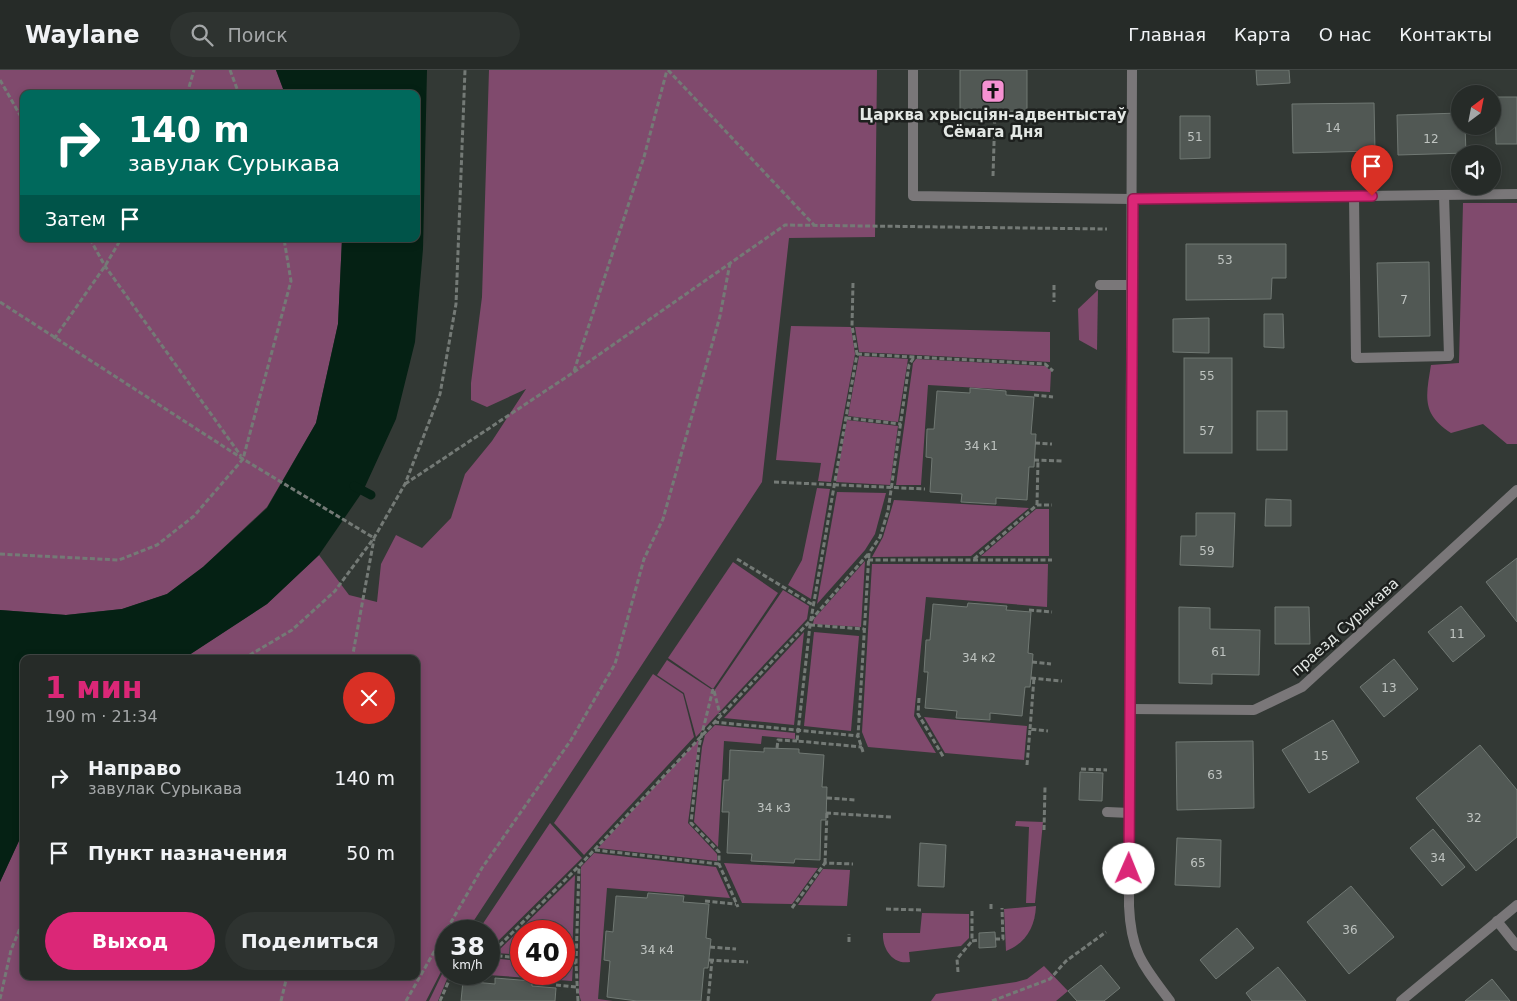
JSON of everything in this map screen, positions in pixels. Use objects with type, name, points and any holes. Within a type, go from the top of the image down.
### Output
[{"type":"street","points":[[914,70],[913,196],[1133,199],[1517,194]]},
{"type":"street","points":[[1132,70],[1133,285],[1130,926],[1139,957],[1170,1001]]},
{"type":"street","points":[[1354,196],[1356,358],[1449,356],[1444,195]]},
{"type":"street","points":[[1100,285],[1133,285]]},
{"type":"street","name":"праезд Сурыкава","points":[[1130,709],[1254,710],[1302,688],[1517,490]]},
{"type":"street","points":[[1107,812],[1130,813]]},
{"type":"street","points":[[1401,1001],[1517,905]]},
{"type":"street","points":[[1498,921],[1517,946]]},
{"type":"path","points":[[188,90],[194,70]]},
{"type":"path","points":[[230,70],[238,90]]},
{"type":"path","points":[[251,655],[292,630],[335,590],[374,538],[405,484],[440,394],[456,304],[465,70]]},
{"type":"path","points":[[574,372],[644,157],[668,70]]},
{"type":"path","points":[[668,70],[814,225]]},
{"type":"path","points":[[0,80],[20,115]]},
{"type":"path","points":[[992,197],[995,112]]},
{"type":"path","points":[[405,484],[574,372],[785,225],[1107,229]]},
{"type":"path","points":[[92,242],[105,266],[243,459]]},
{"type":"path","points":[[54,339],[105,266],[119,242]]},
{"type":"path","points":[[0,554],[119,560],[157,545],[194,516],[243,459],[291,281],[284,242]]},
{"type":"path","points":[[420,976],[482,868],[571,740],[615,664],[644,559],[663,519],[720,316],[730,263]]},
{"type":"path","points":[[797,741],[813,604],[832,486],[857,354],[852,326],[853,283]]},
{"type":"path","points":[[1054,285],[1054,302]]},
{"type":"path","points":[[0,302],[54,339],[243,459],[374,538]]},
{"type":"path","points":[[857,354],[1045,364],[1053,371]]},
{"type":"path","points":[[500,944],[579,866],[702,733],[811,620],[869,553],[880,537],[892,489],[909,362],[914,357]]},
{"type":"path","points":[[1034,395],[1053,397]]},
{"type":"path","points":[[846,418],[901,424]]},
{"type":"path","points":[[1035,443],[1052,444]]},
{"type":"path","points":[[1037,505],[1036,460],[1062,461]]},
{"type":"path","points":[[774,482],[892,489],[925,489]]},
{"type":"path","points":[[973,559],[1037,505],[1052,505]]},
{"type":"path","points":[[353,655],[374,538]]},
{"type":"path","points":[[864,752],[858,736],[869,553]]},
{"type":"path","points":[[737,558],[813,604]]},
{"type":"path","points":[[868,560],[1052,560]]},
{"type":"path","points":[[1029,610],[1052,612]]},
{"type":"path","points":[[810,625],[864,629]]},
{"type":"path","points":[[1032,662],[1051,664]]},
{"type":"path","points":[[1027,765],[1033,678],[1062,681]]},
{"type":"path","points":[[705,901],[738,906],[718,864],[719,852],[691,823],[702,733],[713,689],[721,714]]},
{"type":"path","points":[[920,698],[918,714],[944,758]]},
{"type":"path","points":[[713,722],[858,736]]},
{"type":"path","points":[[1030,729],[1048,731]]},
{"type":"path","points":[[777,748],[778,740],[862,747]]},
{"type":"path","points":[[1084,770],[1108,770]]},
{"type":"path","points":[[1044,830],[1045,787]]},
{"type":"path","points":[[827,798],[856,800]]},
{"type":"path","points":[[792,908],[825,863],[827,813],[891,817]]},
{"type":"path","points":[[594,850],[718,864]]},
{"type":"path","points":[[825,863],[853,864]]},
{"type":"path","points":[[578,1001],[576,963],[579,866]]},
{"type":"path","points":[[990,904],[991,911]]},
{"type":"path","points":[[996,939],[1003,939],[1002,908]]},
{"type":"path","points":[[886,909],[922,910]]},
{"type":"path","points":[[958,972],[957,959],[972,941],[972,911]]},
{"type":"path","points":[[0,999],[11,950],[20,929]]},
{"type":"path","points":[[992,1001],[1050,979],[1066,962],[1106,932]]},
{"type":"path","points":[[849,942],[850,934]]},
{"type":"path","points":[[972,941],[979,940]]},
{"type":"path","points":[[710,947],[736,949]]},
{"type":"path","points":[[708,1001],[710,960],[748,962]]},
{"type":"path","points":[[281,1001],[286,980]]},
{"type":"path","points":[[406,1001],[418,980]]},
{"type":"path","points":[[440,1001],[447,985]]},
{"type":"path","points":[[556,985],[576,987]]},
{"type":"shaded area","points":[[0,70],[276,70],[284,90],[20,90],[20,242],[342,242],[338,324],[316,423],[267,507],[203,567],[167,594],[122,609],[66,615],[0,610]]},
{"type":"shaded area","points":[[276,70],[427,70],[423,249],[415,342],[396,419],[363,491],[319,555],[267,604],[189,655],[20,655],[20,839],[0,882],[0,610],[66,615],[122,609],[167,594],[203,567],[267,508],[316,423],[338,324],[342,242],[420,242],[420,90],[284,90]]},
{"type":"shaded area","points":[[489,70],[877,70],[875,237],[789,238],[762,482],[474,920],[435,920],[435,983],[426,1001],[0,1001],[0,882],[20,839],[20,980],[420,980],[420,655],[189,655],[267,604],[319,555],[349,595],[377,602],[381,564],[396,535],[422,548],[451,518],[465,474],[492,441],[526,389],[487,407],[471,400],[471,383],[482,297]]},
{"type":"shaded area","points":[[1463,203],[1517,203],[1517,444],[1507,444],[1483,424],[1451,433],[1435,419],[1428,404],[1427,395],[1431,365],[1459,363]]},
{"type":"shaded area","points":[[1098,290],[1097,350],[1079,340],[1078,309]]},
{"type":"shaded area","points":[[791,326],[851,327],[855,354],[831,482],[818,481],[821,463],[776,460]]},
{"type":"shaded area","points":[[855,327],[1050,332],[1050,362],[859,352]]},
{"type":"shaded area","points":[[859,356],[908,359],[898,422],[848,416]]},
{"type":"shaded area","points":[[916,359],[1045,366],[1051,371],[1050,392],[928,385],[921,485],[896,485],[913,363]]},
{"type":"shaded area","points":[[847,420],[898,426],[890,485],[836,482]]},
{"type":"shaded area","points":[[817,488],[830,489],[811,599],[788,585],[802,560]]},
{"type":"shaded area","points":[[837,492],[886,493],[875,534],[865,550],[817,604]]},
{"type":"shaded area","points":[[894,500],[1029,508],[971,556],[872,557],[883,537]]},
{"type":"shaded area","points":[[1036,509],[1049,509],[1049,556],[981,556]]},
{"type":"shaded area","points":[[865,561],[861,627],[813,624],[814,619]]},
{"type":"shaded area","points":[[733,562],[778,593],[713,689],[668,658]]},
{"type":"shaded area","points":[[872,564],[1048,564],[1047,607],[926,597],[914,716],[936,753],[868,747],[862,732]]},
{"type":"shaded area","points":[[783,590],[809,606],[807,619],[696,737],[684,693],[657,675],[667,660],[714,691]]},
{"type":"shaded area","points":[[804,632],[794,725],[724,718]]},
{"type":"shaded area","points":[[814,632],[859,636],[851,731],[804,726]]},
{"type":"shaded area","points":[[653,674],[683,694],[694,737],[584,855],[554,823]]},
{"type":"shaded area","points":[[924,717],[1027,726],[1024,760],[945,753]]},
{"type":"shaded area","points":[[715,725],[795,733],[795,739],[762,736],[761,744],[724,741],[718,847],[694,822],[702,747],[705,735]]},
{"type":"shaded area","points":[[699,739],[688,823],[717,854],[717,861],[598,848]]},
{"type":"shaded area","points":[[1016,821],[1043,822],[1035,903],[1026,903],[1029,827],[1015,826]]},
{"type":"shaded area","points":[[550,823],[582,858],[519,920],[510,920],[510,929],[500,939],[500,920],[485,920]]},
{"type":"shaded area","points":[[594,853],[716,867],[730,898],[607,888],[598,999],[613,1001],[581,1001],[579,994],[581,867]]},
{"type":"shaded area","points":[[724,863],[818,868],[792,904],[742,903]]},
{"type":"shaded area","points":[[823,869],[850,870],[847,906],[798,905]]},
{"type":"shaded area","points":[[575,875],[573,920],[529,920]]},
{"type":"shaded area","points":[[1036,906],[1034,921],[1024,939],[1006,951],[1004,909]]},
{"type":"shaded area","points":[[922,913],[969,914],[969,938],[961,946],[909,952],[910,962],[898,961],[886,950],[883,933],[920,933]]},
{"type":"shaded area","points":[[510,939],[510,954],[500,953],[500,949]]},
{"type":"shaded area","points":[[500,959],[510,960],[510,977],[500,976]]},
{"type":"shaded area","points":[[1044,966],[1068,991],[1056,1001],[931,1001],[936,994],[1027,979]]},
{"type":"shaded area","points":[[437,985],[445,985],[438,1001],[429,1001]]},
{"type":"building","name":"Царква хрысціян-адвентыстаў Сёмага Дня","points":[[960,70],[1027,70],[1027,111],[960,112]]},
{"type":"building","points":[[1256,70],[1289,70],[1290,83],[1257,85]]},
{"type":"building","points":[[1501,97],[1517,97],[1517,144],[1496,144],[1496,135],[1501,135]]},
{"type":"building","points":[[1374,103],[1375,151],[1293,153],[1292,104]]},
{"type":"building","points":[[1451,113],[1451,135],[1465,135],[1466,145],[1451,145],[1451,153],[1398,155],[1397,115]]},
{"type":"building","points":[[1180,116],[1210,116],[1210,158],[1180,159]]},
{"type":"building","points":[[1186,244],[1286,244],[1286,278],[1272,278],[1271,299],[1186,300]]},
{"type":"building","points":[[1429,262],[1430,336],[1379,337],[1377,263]]},
{"type":"building","points":[[1264,314],[1283,314],[1284,348],[1264,347]]},
{"type":"building","points":[[1209,318],[1209,353],[1173,352],[1173,319]]},
{"type":"building","points":[[1184,358],[1232,358],[1232,453],[1184,453]]},
{"type":"building","points":[[970,388],[1006,391],[1006,395],[1034,397],[1031,434],[1036,434],[1034,467],[1029,467],[1027,500],[996,498],[996,504],[961,502],[962,494],[930,492],[932,458],[926,457],[927,429],[934,429],[937,391],[970,393]]},
{"type":"building","points":[[1257,411],[1287,411],[1287,450],[1257,450]]},
{"type":"building","points":[[1266,499],[1291,500],[1291,526],[1265,526]]},
{"type":"building","points":[[1196,513],[1235,513],[1233,567],[1180,565],[1181,536],[1196,536]]},
{"type":"building","points":[[1517,558],[1517,622],[1486,582]]},
{"type":"building","points":[[968,603],[1007,606],[1006,610],[1031,612],[1028,653],[1033,654],[1032,667],[1030,687],[1025,687],[1022,716],[990,713],[990,720],[956,718],[957,711],[925,708],[928,672],[924,672],[926,640],[930,640],[933,604],[967,607]]},
{"type":"building","points":[[1461,606],[1485,636],[1453,662],[1428,632]]},
{"type":"building","points":[[1179,607],[1210,608],[1210,629],[1260,630],[1259,675],[1212,674],[1212,684],[1179,683]]},
{"type":"building","points":[[1275,607],[1309,607],[1310,644],[1275,644]]},
{"type":"building","points":[[1394,659],[1418,689],[1384,717],[1360,687]]},
{"type":"building","points":[[1333,720],[1359,762],[1309,793],[1282,750]]},
{"type":"building","points":[[1253,741],[1254,808],[1177,810],[1176,742]]},
{"type":"building","points":[[1480,745],[1517,790],[1517,837],[1476,871],[1416,798]]},
{"type":"building","points":[[764,748],[799,749],[799,753],[824,755],[822,787],[827,787],[826,820],[821,820],[820,860],[795,859],[794,863],[751,861],[752,854],[727,853],[729,812],[722,812],[724,780],[729,780],[730,750],[764,752]]},
{"type":"building","points":[[1080,772],[1103,773],[1102,801],[1079,800]]},
{"type":"building","points":[[1433,829],[1465,867],[1442,886],[1410,848]]},
{"type":"building","points":[[1177,838],[1221,840],[1220,887],[1175,885]]},
{"type":"building","points":[[920,843],[946,845],[944,887],[918,886]]},
{"type":"building","points":[[1351,886],[1394,937],[1349,974],[1307,922]]},
{"type":"building","points":[[648,893],[684,896],[683,902],[709,904],[706,938],[711,939],[708,968],[704,968],[701,1001],[637,1001],[607,997],[610,961],[604,960],[606,931],[613,932],[616,896],[647,898]]},
{"type":"building","points":[[1237,928],[1254,948],[1216,979],[1200,960]]},
{"type":"building","points":[[995,932],[996,947],[979,948],[979,933]]},
{"type":"building","points":[[1101,965],[1120,988],[1104,1001],[1077,1001],[1068,991]]},
{"type":"building","points":[[1278,967],[1306,1001],[1252,1001],[1246,993]]},
{"type":"building","points":[[500,978],[510,979],[510,985],[556,988],[555,1001],[461,1001],[463,985],[500,985]]},
{"type":"building","points":[[1492,979],[1510,1001],[1465,1001]]},
{"type":"waterway","points":[[354,486],[371,495]]},
{"type":"place","name":"Царква хрысціян-адвентыстаў Сёмага Дня","points":[[993,91]]},
{"type":"route","points":[[1129,869],[1133,199],[1372,196]]}]
